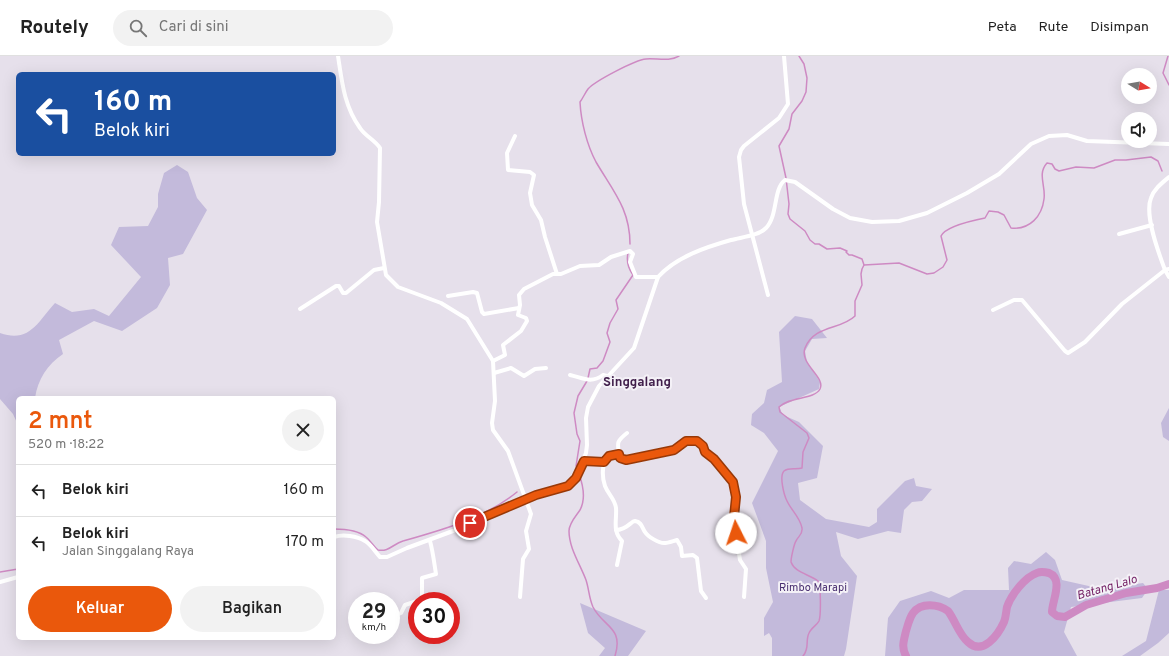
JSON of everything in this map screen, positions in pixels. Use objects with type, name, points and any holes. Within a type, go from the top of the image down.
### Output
[{"type":"street","points":[[338,56],[345,98],[348,107],[359,127],[380,148],[377,222],[384,268],[389,280],[398,288],[441,303],[467,319],[492,361],[496,401],[492,423],[493,430],[508,451],[531,516],[526,531],[529,549],[523,559],[520,597]]},
{"type":"street","points":[[768,295],[744,204],[739,157],[744,146],[780,118],[788,104],[784,56]]},
{"type":"street","points":[[336,538],[351,536],[361,539],[365,541],[380,557],[383,558],[430,541],[525,499],[571,483],[576,478],[584,461],[587,445],[586,418],[588,407],[596,390],[607,376],[634,348],[658,276],[674,263],[701,251],[753,234],[766,227],[770,222],[781,185],[785,180],[795,182],[833,209],[850,218],[872,222],[899,221],[927,213],[967,193],[999,174],[1031,144],[1049,136],[1066,135],[1087,141],[1169,144]]},
{"type":"street","points":[[515,136],[507,153],[508,170],[530,172],[533,174],[530,192],[532,205],[540,218],[544,237],[557,274]]},
{"type":"street","points":[[1169,177],[1156,190],[1151,198],[1149,207],[1152,226],[1169,277]]},
{"type":"street","points":[[1119,234],[1152,226]]},
{"type":"street","points":[[492,361],[505,355],[503,345],[521,331],[527,321],[526,318],[518,315],[519,295],[522,290],[553,274],[561,274],[580,266],[599,264],[611,257],[630,251],[633,254],[630,262],[636,277],[658,276]]},
{"type":"street","points":[[300,309],[336,286],[338,286],[343,293],[346,293],[374,270],[384,268]]},
{"type":"street","points":[[993,310],[1014,300],[1022,300],[1068,353],[1085,342],[1122,304],[1167,269]]},
{"type":"street","points":[[448,296],[473,292],[477,293],[482,312],[484,314],[519,308]]},
{"type":"street","points":[[494,373],[511,368],[524,376],[535,368],[546,368]]},
{"type":"street","points":[[570,375],[586,380],[596,380],[603,375],[607,376]]},
{"type":"street","points":[[628,433],[621,438],[618,444],[620,458],[626,460],[674,450],[691,440],[697,441],[705,452],[714,459],[735,486],[736,497],[734,522],[740,560],[746,569],[744,598]]},
{"type":"street","points":[[617,565],[622,544],[616,530],[616,506],[612,496],[605,486],[604,462],[609,456],[619,454]]},
{"type":"street","points":[[584,461],[604,462]]},
{"type":"street","points":[[616,530],[624,530],[634,521],[642,525],[646,533],[656,540],[664,543],[677,540],[682,547],[682,556],[693,555],[697,558],[701,591],[706,598]]},
{"type":"street","points":[[422,592],[422,578],[436,574],[434,554],[430,541]]},
{"type":"street","points":[[0,582],[16,578]]},
{"type":"street","points":[[400,613],[405,605],[408,604]]},
{"type":"green space","points":[[177,165],[188,172],[197,198],[207,210],[183,254],[168,258],[170,285],[157,308],[122,331],[94,321],[59,340],[63,354],[52,363],[44,373],[38,385],[35,396],[16,396],[16,421],[13,414],[0,399],[0,333],[10,336],[26,333],[38,323],[55,303],[72,312],[94,309],[109,316],[141,277],[111,245],[119,227],[148,226],[158,207],[158,194],[164,173]]},
{"type":"green space","name":"Rimbo Marapi","points":[[795,316],[812,319],[827,338],[812,339],[805,351],[807,362],[820,382],[819,389],[779,407],[783,415],[799,422],[823,446],[817,478],[798,483],[800,500],[826,519],[869,527],[877,522],[877,509],[905,481],[914,478],[916,486],[932,489],[922,501],[912,502],[904,510],[901,533],[888,531],[858,539],[836,532],[841,556],[857,576],[844,656],[772,656],[772,638],[769,633],[764,636],[764,618],[773,602],[766,568],[766,541],[752,503],[778,451],[764,433],[751,425],[752,414],[764,403],[767,390],[782,382],[779,332]]},
{"type":"green space","points":[[1169,408],[1169,441],[1163,437],[1161,423]]},
{"type":"green space","points":[[1046,552],[1055,560],[1062,580],[1102,589],[1143,583],[1148,589],[1142,598],[1071,607],[1064,632],[1077,656],[885,656],[888,618],[900,601],[931,591],[949,598],[964,590],[1009,590],[1008,568],[1014,561],[1031,564]]},
{"type":"green space","points":[[1159,590],[1169,590],[1169,633],[1140,656],[1122,656],[1146,641]]},
{"type":"green space","points":[[580,603],[646,631],[628,656],[599,656],[605,648],[588,633]]},
{"type":"waterway","points":[[630,244],[627,220],[624,210],[596,162],[587,141],[580,102],[592,85],[625,67],[641,60],[667,59],[679,56]]},
{"type":"waterway","points":[[799,56],[804,64],[807,78],[806,92],[802,101],[792,114],[789,129],[779,146],[786,178],[789,204],[788,214],[790,219],[805,231],[810,240],[815,244],[819,244],[827,249],[840,248],[847,251],[846,252],[849,255],[862,259],[864,265],[861,274],[862,285],[855,301],[855,316],[843,324],[821,331],[809,341],[805,348],[804,354],[821,384],[820,389],[813,395],[789,401],[779,407],[780,412],[807,433],[809,438],[803,452],[802,468],[786,470],[784,471],[782,477],[782,486],[786,498],[802,528],[801,534],[794,545],[791,562],[796,569],[818,581],[820,588],[820,618],[809,633],[807,647],[803,656]]},
{"type":"waterway","points":[[1168,56],[1163,73],[1169,85]]},
{"type":"waterway","points":[[864,265],[899,263],[927,274],[934,273],[943,267],[947,260],[941,236],[944,232],[954,226],[985,218],[989,211],[998,212],[1004,215],[1011,228],[1024,227],[1034,221],[1041,211],[1044,199],[1042,176],[1044,167],[1047,163],[1052,164],[1055,169],[1059,171],[1076,167],[1094,168],[1115,160],[1151,157],[1158,161],[1162,171]]},
{"type":"waterway","points":[[588,378],[590,369],[597,368],[603,361],[610,342],[607,333],[610,323],[618,309],[616,300],[633,275],[628,265],[628,253]]},
{"type":"waterway","points":[[576,466],[580,441],[577,434],[574,413],[578,396],[587,381]]},
{"type":"waterway","points":[[579,474],[583,487],[583,501],[580,510],[570,525],[569,537],[586,580],[593,607],[597,614],[615,633],[617,639],[615,656]]},
{"type":"waterway","points":[[336,529],[355,531],[368,539],[378,550],[385,550],[400,542],[448,528],[477,516],[505,501],[517,492]]},
{"type":"waterway","points":[[0,572],[16,569]]},
{"type":"waterway","name":"Batang Lalo","points":[[906,656],[903,647],[904,637],[910,618],[916,609],[930,605],[948,611],[965,639],[974,646],[979,647],[989,642],[998,633],[1005,620],[1009,602],[1015,592],[1023,582],[1038,572],[1049,573],[1056,580],[1057,585],[1052,612],[1057,616],[1065,617],[1086,605],[1126,593],[1157,588],[1169,584]]},
{"type":"district","name":"Singgalang","points":[[637,383]]},
{"type":"route","points":[[470,523],[525,499],[568,486],[576,478],[584,461],[604,462],[609,456],[619,454],[620,458],[626,460],[674,450],[686,441],[691,440],[697,441],[703,446],[706,454],[714,459],[735,486],[736,497],[734,522],[736,533]]}]
